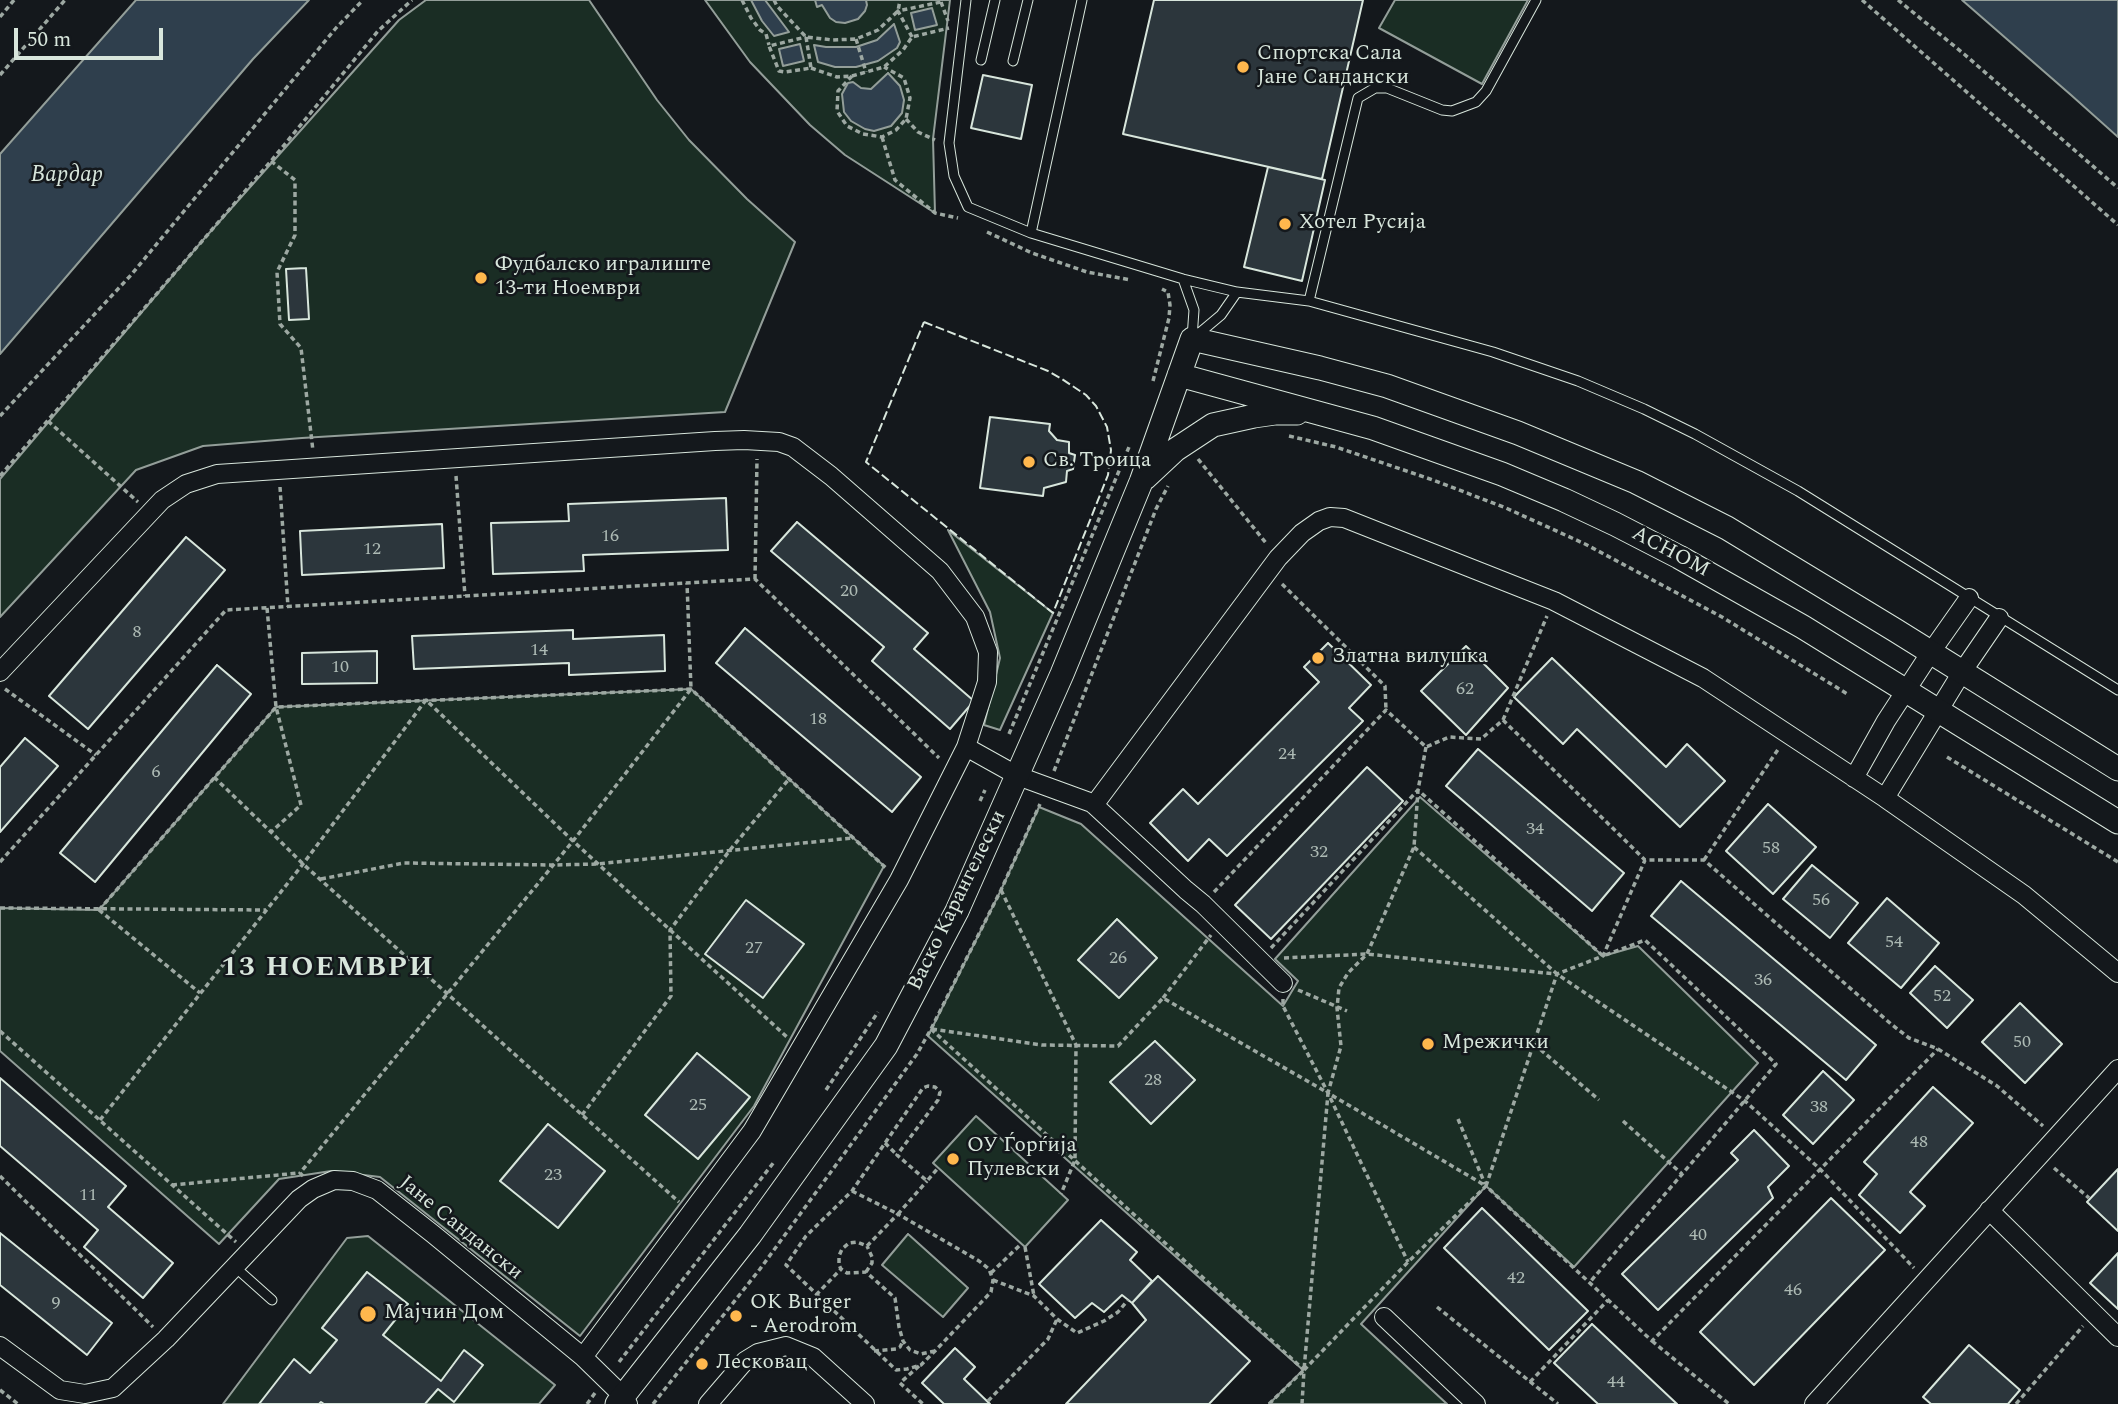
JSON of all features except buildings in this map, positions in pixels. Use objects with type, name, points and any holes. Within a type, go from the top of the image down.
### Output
[{"type":"street","points":[[1192,339],[1387,386],[1457,410],[1636,482],[1727,528],[2118,769]]},
{"type":"street","name":"Васко Карангелески","points":[[623,1401],[750,1235],[886,1046],[957,911],[1018,776],[1141,482],[1192,339]]},
{"type":"street","name":"АСНОМ","points":[[1179,375],[1373,428],[1502,474],[1615,524],[1729,584],[1803,627],[2118,822]]},
{"type":"street","points":[[1141,482],[1175,450],[1213,425],[1275,413],[1335,416]]},
{"type":"street","points":[[0,672],[162,500],[186,484],[217,474],[715,441],[779,442],[793,447],[831,476],[940,571],[975,617],[988,652],[987,682],[966,747],[899,880],[752,1131],[583,1357]]},
{"type":"street","points":[[1094,805],[1273,564],[1302,533],[1319,521],[1330,517],[1344,518],[1554,601],[1703,678],[1789,733],[2024,895],[2118,973]]},
{"type":"street","points":[[1854,778],[1905,692],[1969,598]]},
{"type":"street","points":[[1885,798],[1962,672],[1999,618]]},
{"type":"street","points":[[966,747],[1018,776],[1094,805],[1203,904],[1283,983]]},
{"type":"street","points":[[1814,1404],[2118,1069]]},
{"type":"street","name":"Јане Сандански","points":[[67,1397],[113,1388],[166,1339],[299,1199],[313,1189],[334,1180],[353,1181],[377,1191],[583,1357],[623,1401]]},
{"type":"street","points":[[1989,1210],[2118,1338]]},
{"type":"street","points":[[1384,1317],[1476,1404]]},
{"type":"street","points":[[0,1346],[67,1397]]},
{"type":"street","points":[[708,1404],[745,1361],[758,1353],[786,1346],[813,1357],[865,1404]]},
{"type":"lane","points":[[966,0],[949,142],[954,176],[968,207],[1031,233],[1183,279],[1237,292],[1309,301],[1493,352],[1578,381],[1695,434],[1798,491],[2118,690]]},
{"type":"lane","points":[[981,60],[995,0]]},
{"type":"lane","points":[[1013,61],[1028,0]]},
{"type":"lane","points":[[1031,233],[1082,0]]},
{"type":"lane","points":[[1309,301],[1359,98],[1375,88],[1387,88],[1442,110],[1452,111],[1476,102],[1486,91],[1536,0]]},
{"type":"lane","points":[[1183,279],[1194,310],[1192,339]]},
{"type":"lane","points":[[1192,339],[1221,315],[1237,292]]},
{"type":"lane","points":[[234,1267],[272,1300]]},
{"type":"path","points":[[0,16],[14,0]]},
{"type":"path","points":[[0,75],[65,0]]},
{"type":"path","points":[[0,416],[131,275],[336,28],[363,0]]},
{"type":"path","points":[[0,476],[271,161],[378,31],[412,0]]},
{"type":"path","points":[[743,0],[751,18],[765,34],[769,46],[779,71],[785,72],[811,68],[837,77],[852,76],[884,67],[903,50],[912,37],[950,28],[941,1],[898,10],[878,30],[856,39],[806,37],[769,46]]},
{"type":"path","points":[[774,0],[806,37],[811,68]]},
{"type":"path","points":[[900,0],[898,10],[912,37]]},
{"type":"path","points":[[1862,0],[2118,225]]},
{"type":"path","points":[[1898,0],[2118,188]]},
{"type":"path","points":[[856,39],[866,72]]},
{"type":"path","points":[[852,76],[838,91],[837,111],[847,127],[863,134],[882,137],[896,130],[906,119],[911,98],[904,78],[884,67]]},
{"type":"path","points":[[906,119],[918,132],[949,142]]},
{"type":"path","points":[[882,137],[895,180],[935,214],[965,219]]},
{"type":"path","points":[[271,161],[295,180],[295,235],[277,272],[280,324],[301,348],[315,467]]},
{"type":"path","points":[[982,229],[1032,253],[1087,272],[1143,283]]},
{"type":"path","points":[[1153,381],[1170,305],[1168,292],[1156,286]]},
{"type":"path","points":[[48,421],[150,513]]},
{"type":"path","points":[[1280,435],[1336,447],[1408,471],[1483,499],[1554,530],[1681,593],[1849,695]]},
{"type":"path","points":[[757,440],[755,579],[953,772]]},
{"type":"path","points":[[1009,734],[1132,440]]},
{"type":"path","points":[[1190,463],[1202,454]]},
{"type":"path","points":[[455,458],[465,596]]},
{"type":"path","points":[[1196,458],[1273,564],[1385,686],[1386,710],[1426,747]]},
{"type":"path","points":[[279,470],[288,607]]},
{"type":"path","points":[[1047,787],[1156,509],[1171,482]]},
{"type":"path","points":[[0,862],[226,610],[755,579]]},
{"type":"path","points":[[172,1185],[300,1173],[573,841],[691,689],[687,583]]},
{"type":"path","points":[[1426,747],[1449,737],[1481,739],[1503,720],[1554,601]]},
{"type":"path","points":[[267,608],[276,707],[301,805],[271,832],[446,994],[691,1212]]},
{"type":"path","points":[[0,686],[96,755]]},
{"type":"path","points":[[99,911],[276,707],[691,689],[899,880]]},
{"type":"path","points":[[426,700],[597,864],[800,1050]]},
{"type":"path","points":[[100,1120],[303,864],[426,700]]},
{"type":"path","points":[[1203,904],[1386,710]]},
{"type":"path","points":[[1503,720],[1645,860],[1704,860],[1891,1024],[1909,1038],[1938,1049],[1997,1086],[2056,1136]]},
{"type":"path","points":[[1704,860],[1789,733]]},
{"type":"path","points":[[1302,1404],[1328,1093],[1341,1046],[1337,1007],[1339,988],[1348,973],[1367,954],[1414,847],[1426,747]]},
{"type":"path","points":[[1947,757],[2118,862]]},
{"type":"path","points":[[215,777],[278,839]]},
{"type":"path","points":[[582,1115],[671,996],[670,930],[730,850],[789,779]]},
{"type":"path","points":[[978,807],[985,790]]},
{"type":"path","points":[[1419,790],[1603,956]]},
{"type":"path","points":[[1259,959],[1419,790]]},
{"type":"path","points":[[321,879],[404,863],[597,864],[853,838]]},
{"type":"path","points":[[1414,847],[1557,974],[1745,1101],[1820,1169],[1925,1280]]},
{"type":"path","points":[[1603,956],[1645,860]]},
{"type":"path","points":[[1001,890],[1076,1045],[1075,1160],[1061,1194]]},
{"type":"path","points":[[0,908],[99,911],[266,910]]},
{"type":"path","points":[[99,911],[200,993]]},
{"type":"path","points":[[1221,922],[1163,998],[1118,1046],[1042,1045],[932,1029],[1304,1370]]},
{"type":"path","points":[[1259,959],[1367,954],[1557,974],[1645,940],[1776,1064],[1590,1282]]},
{"type":"path","points":[[1269,1404],[1486,1185],[1557,974]]},
{"type":"path","points":[[1347,1011],[1283,983],[1283,1006],[1328,1093],[1408,1262]]},
{"type":"path","points":[[1163,998],[1486,1185],[1652,1340],[1729,1404]]},
{"type":"path","points":[[822,1095],[880,1008]]},
{"type":"path","points":[[0,1031],[248,1253]]},
{"type":"path","points":[[1534,1044],[1599,1100]]},
{"type":"path","points":[[1652,1340],[1938,1049]]},
{"type":"path","points":[[897,1155],[939,1100],[940,1092],[935,1087],[923,1088],[852,1191],[806,1236],[786,1265],[896,1370],[921,1364]]},
{"type":"path","points":[[1458,1119],[1486,1185]]},
{"type":"path","points":[[1623,1121],[1682,1174]]},
{"type":"path","points":[[885,1143],[927,1181]]},
{"type":"path","points":[[2039,1156],[2089,1198]]},
{"type":"path","points":[[620,1362],[775,1160]]},
{"type":"path","points":[[867,1246],[938,1168]]},
{"type":"path","points":[[300,1173],[313,1189]]},
{"type":"path","points":[[0,1176],[166,1339]]},
{"type":"path","points":[[852,1191],[898,1213],[979,1261],[991,1273],[992,1293],[900,1383],[923,1404]]},
{"type":"path","points":[[857,1242],[867,1246],[872,1263],[866,1272],[853,1274],[841,1269],[839,1256],[842,1249],[849,1243],[857,1242]]},
{"type":"path","points":[[991,1273],[1023,1246],[1034,1296]]},
{"type":"path","points":[[816,1295],[841,1269]]},
{"type":"path","points":[[866,1272],[895,1298],[903,1341],[911,1350],[921,1354],[935,1351]]},
{"type":"path","points":[[993,1280],[1034,1296],[1057,1319],[1077,1333],[1118,1312],[1128,1300]]},
{"type":"path","points":[[1530,1382],[1608,1300]]},
{"type":"path","points":[[1437,1307],[1558,1404]]},
{"type":"path","points":[[2016,1404],[2093,1314]]},
{"type":"path","points":[[988,1401],[1048,1339],[1057,1319]]},
{"type":"path","points":[[873,1350],[896,1349],[903,1341]]},
{"type":"path","points":[[587,1404],[598,1389]]},
{"type":"path","points":[[0,1390],[18,1404]]},
{"type":"green space","points":[[426,0],[589,0],[657,100],[689,140],[747,199],[795,242],[725,412],[203,446],[136,470],[0,617],[0,479],[203,240],[399,20]]},
{"type":"green space","points":[[705,0],[950,0],[933,139],[935,213],[845,155],[810,125],[750,62]]},
{"type":"green space","points":[[1395,0],[1528,0],[1482,84],[1379,28]]},
{"type":"green space","points":[[948,530],[1053,613],[1000,730],[984,725],[1000,658],[990,612]]},
{"type":"green space","points":[[691,689],[884,866],[754,1106],[580,1336],[380,1177],[331,1171],[279,1179],[219,1244],[0,1051],[0,908],[99,910],[276,707]]},
{"type":"green space","points":[[1420,797],[1603,956],[1638,946],[1758,1063],[1574,1267],[1486,1186],[1361,1324],[1447,1404],[1269,1404],[1303,1370],[928,1036],[1039,807],[1081,824],[1283,1006],[1298,981],[1275,959]]},
{"type":"green space","points":[[976,1116],[1068,1200],[1025,1247],[933,1163]]},
{"type":"green space","points":[[908,1234],[968,1288],[943,1317],[882,1265]]},
{"type":"green space","name":"Мајчин Дом","points":[[368,1236],[555,1385],[539,1404],[223,1404],[347,1238]]},
{"type":"water","name":"Вардар","points":[[136,0],[309,0],[253,59],[0,354],[0,154]]},
{"type":"water","points":[[751,0],[765,0],[789,32],[774,36]]},
{"type":"water","points":[[815,0],[866,0],[867,5],[858,19],[845,23],[830,18],[822,5],[817,7]]},
{"type":"water","points":[[1962,0],[2118,0],[2118,137],[2071,95]]},
{"type":"water","points":[[932,8],[937,25],[915,30],[911,13]]},
{"type":"water","points":[[894,24],[900,42],[897,48],[878,61],[856,67],[835,67],[818,62],[814,45],[856,47],[877,40]]},
{"type":"water","points":[[800,44],[804,61],[783,66],[779,49]]},
{"type":"water","points":[[888,73],[900,86],[904,100],[902,113],[891,126],[874,131],[851,121],[844,112],[842,94],[848,83],[853,82],[861,88],[871,89]]},
{"type":"fence","points":[[924,322],[1062,379],[1086,395],[1096,406],[1107,427],[1111,450],[1108,475],[1053,613],[866,462],[924,322]]},
{"type":"place","name":"Спортска Сала Јане Сандански","points":[[1243,67]]},
{"type":"place","name":"Хотел Русија","points":[[1285,224]]},
{"type":"place","name":"Фудбалско игралиште 13-ти Ноември","points":[[481,278]]},
{"type":"place","name":"Св. Троица","points":[[1029,462]]},
{"type":"place","name":"Златна вилушка","points":[[1318,658]]},
{"type":"place","name":"Мрежички","points":[[1428,1044]]},
{"type":"place","name":"ОУ Ѓорѓија Пулевски","points":[[953,1159]]},
{"type":"place","name":"Мајчин Дом","points":[[368,1314]]},
{"type":"place","name":"OK Burger - Aerodrom","points":[[736,1316]]},
{"type":"place","name":"Лесковац","points":[[702,1364]]},
{"type":"district","name":"13 НОЕМВРИ","points":[[328,970]]}]
